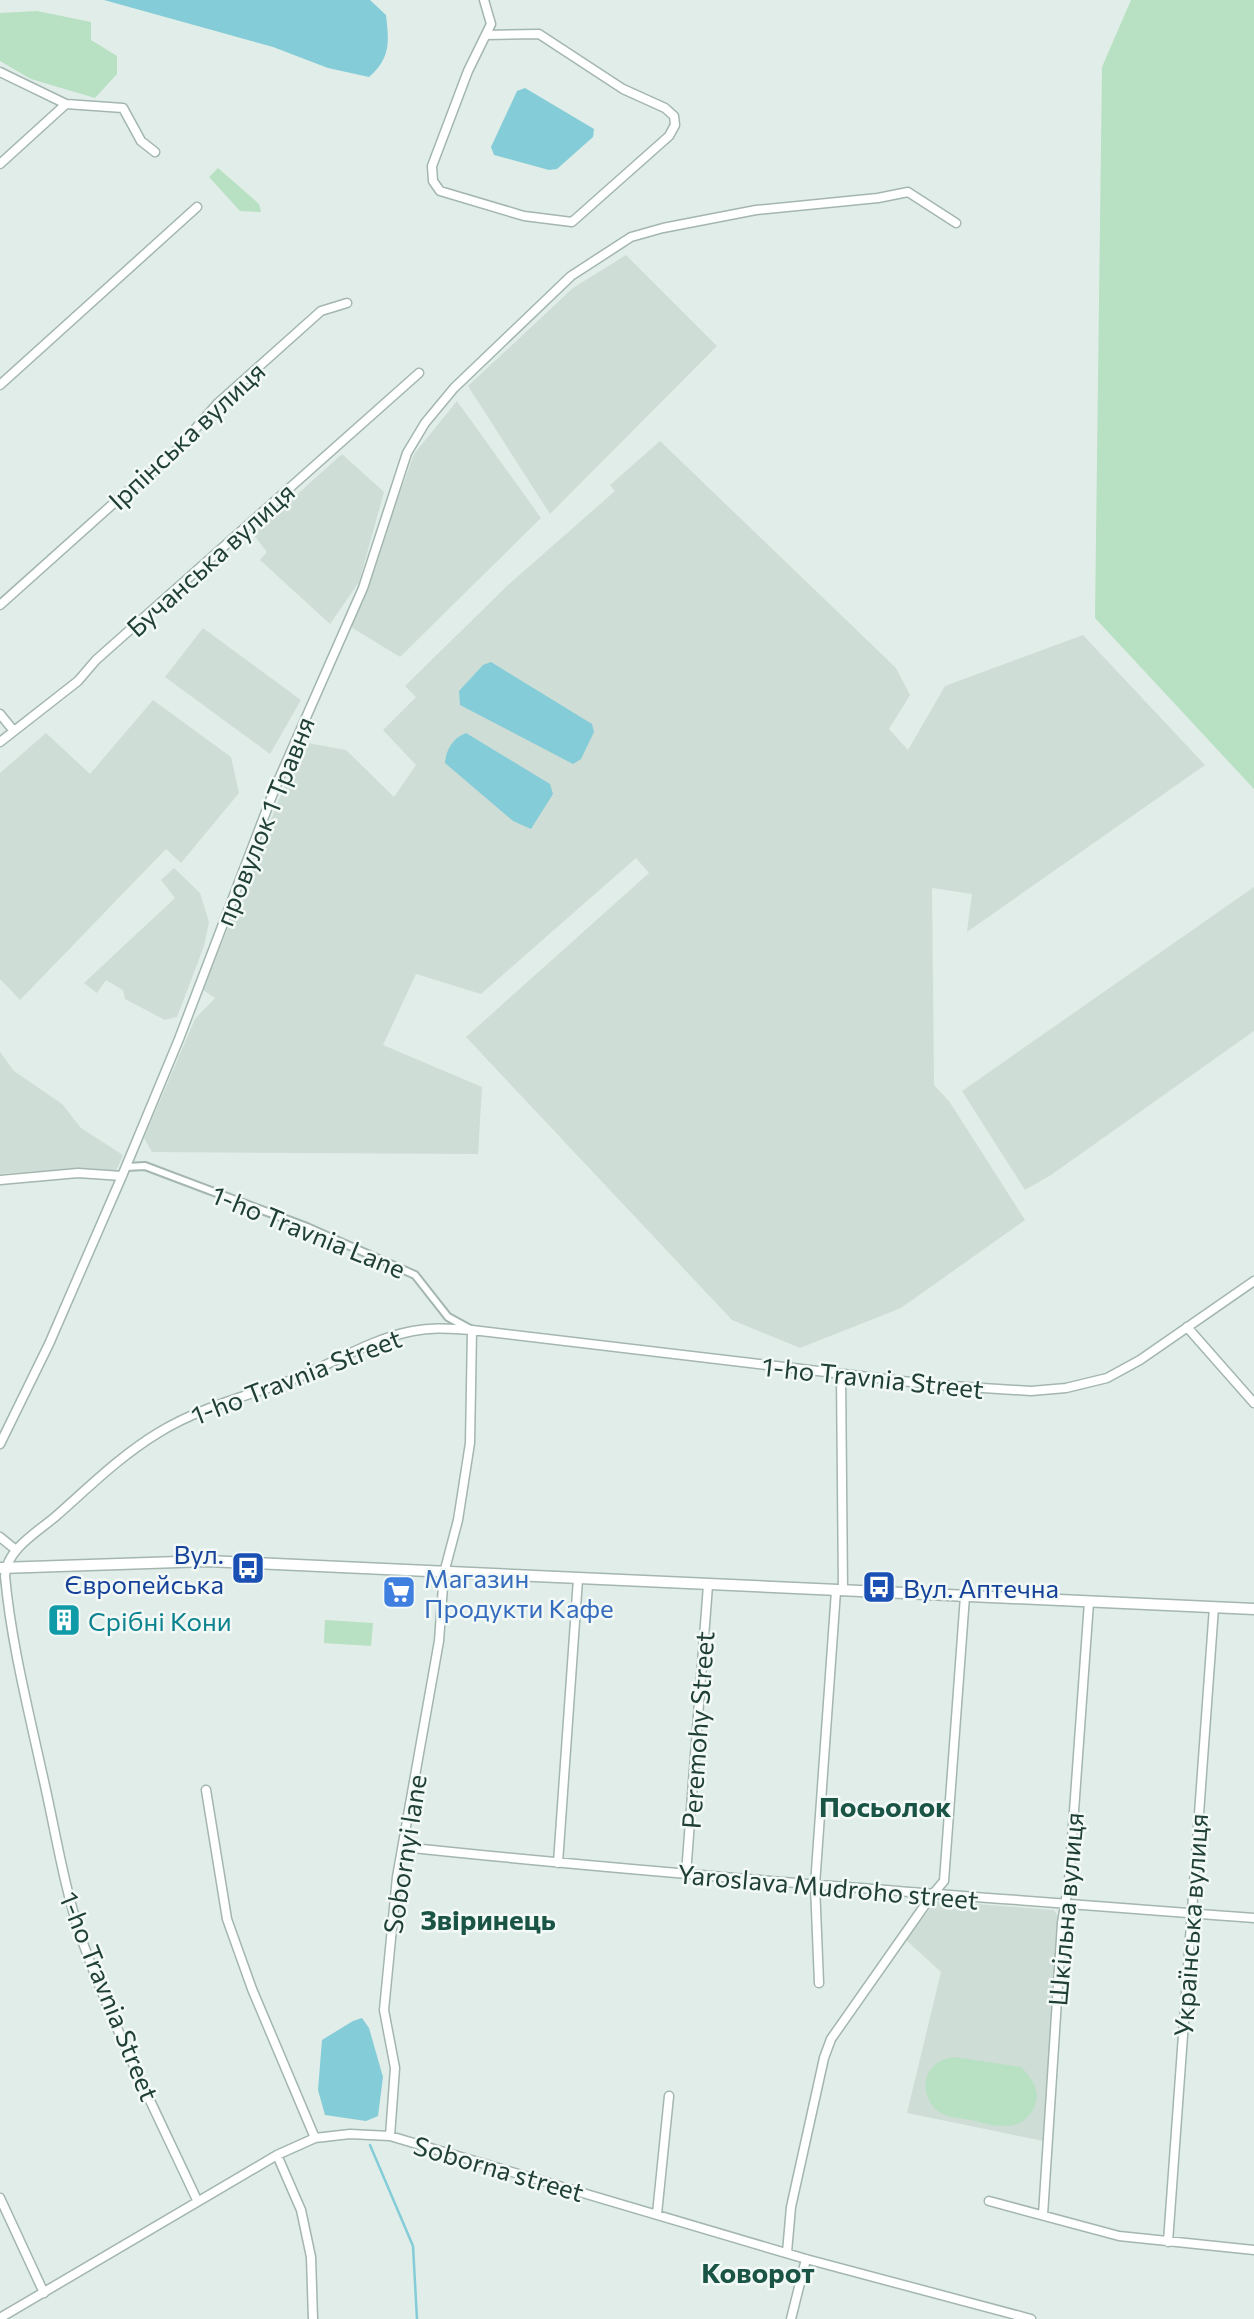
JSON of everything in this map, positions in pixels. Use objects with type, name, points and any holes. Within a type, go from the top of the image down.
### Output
[{"type":"street","points":[[484,0],[491,24],[468,71],[432,166],[433,181],[440,191],[524,216],[572,222],[669,136],[676,125],[674,116],[665,108],[623,89],[539,34],[486,35]]},
{"type":"street","points":[[0,72],[66,104],[123,108],[141,141],[155,152]]},
{"type":"street","points":[[0,164],[66,104]]},
{"type":"street","name":"провулок 1 Травня","points":[[0,1444],[49,1345],[126,1167],[179,1039],[275,788],[363,587],[407,453],[425,423],[454,388],[572,276],[631,237],[756,210],[878,198],[908,192],[956,223]]},
{"type":"street","points":[[0,385],[197,207]]},
{"type":"street","name":"Ірпінська вулиця","points":[[0,605],[124,494],[168,460],[218,403],[321,311],[347,303]]},
{"type":"street","name":"Бучанська вулиця","points":[[0,742],[78,681],[96,660],[419,373]]},
{"type":"street","points":[[0,714],[13,730]]},
{"type":"street","name":"1-ho Travnia Lane","points":[[126,1167],[145,1166],[307,1227],[415,1275],[448,1317],[472,1330]]},
{"type":"street","points":[[0,1180],[78,1173],[122,1176]]},
{"type":"street","name":"1-ho Travnia Street","points":[[197,2200],[130,2055],[83,1943],[61,1869],[42,1770],[18,1673],[3,1567],[16,1550],[132,1451],[159,1432],[199,1412],[290,1381],[393,1336],[434,1328],[472,1330],[841,1374],[992,1390],[1031,1391],[1066,1388],[1107,1378],[1140,1360],[1254,1281]]},
{"type":"street","points":[[1187,1327],[1254,1403]]},
{"type":"street","name":"Sobornyi lane","points":[[390,2136],[395,2068],[384,2010],[397,1877],[439,1641],[444,1573],[458,1520],[470,1443],[472,1330]]},
{"type":"street","points":[[819,1983],[816,1885],[840,1591],[841,1374]]},
{"type":"street","points":[[0,1537],[16,1550]]},
{"type":"street","points":[[3,1567],[208,1561],[1254,1609]]},
{"type":"street","points":[[558,1863],[578,1579]]},
{"type":"street","name":"Peremohy Street","points":[[686,1874],[708,1585]]},
{"type":"street","points":[[787,2252],[791,2207],[824,2058],[831,2039],[944,1881],[965,1596]]},
{"type":"street","name":"Шкільна вулиця","points":[[1044,2215],[1053,2053],[1069,1881],[1089,1602]]},
{"type":"street","name":"Українська вулиця","points":[[1168,2242],[1214,1607]]},
{"type":"street","points":[[206,1790],[227,1919],[251,1989],[315,2138]]},
{"type":"street","name":"Yaroslava Mudroho street","points":[[403,1847],[932,1895],[1254,1918]]},
{"type":"street","points":[[657,2214],[669,2096]]},
{"type":"street","name":"Soborna street","points":[[0,2319],[277,2154],[315,2138],[350,2134],[390,2136],[806,2259],[1031,2319]]},
{"type":"street","points":[[277,2154],[301,2210],[311,2257],[313,2319]]},
{"type":"street","points":[[0,2198],[44,2293]]},
{"type":"street","points":[[989,2201],[1119,2236],[1254,2250]]},
{"type":"street","points":[[791,2319],[806,2259]]},
{"type":"shaded area","points":[[626,255],[717,346],[550,514],[468,386],[573,288]]},
{"type":"shaded area","points":[[457,401],[541,518],[400,657],[351,627],[414,454]]},
{"type":"shaded area","points":[[660,441],[896,668],[910,695],[889,729],[908,750],[945,686],[1083,635],[1205,765],[967,932],[972,894],[932,888],[934,1085],[949,1101],[1025,1220],[901,1308],[800,1348],[732,1320],[466,1037],[649,873],[636,858],[481,994],[416,974],[383,1045],[482,1087],[478,1154],[152,1152],[144,1138],[195,1019],[215,998],[203,990],[302,742],[346,750],[394,797],[416,765],[383,730],[416,697],[405,686],[508,585],[615,491],[610,485]]},
{"type":"shaded area","points":[[342,454],[384,492],[359,582],[330,624],[260,560],[267,552],[253,534]]},
{"type":"shaded area","points":[[203,628],[301,700],[270,754],[165,677]]},
{"type":"shaded area","points":[[153,700],[231,757],[239,793],[181,863],[166,849],[20,1000],[0,979],[0,773],[46,733],[90,774]]},
{"type":"shaded area","points":[[174,868],[200,893],[209,922],[204,946],[177,1017],[165,1020],[125,999],[123,990],[106,980],[97,993],[84,983],[175,898],[161,880]]},
{"type":"shaded area","points":[[1254,887],[1254,1031],[1051,1175],[1025,1190],[962,1091]]},
{"type":"shaded area","points":[[0,1052],[14,1071],[62,1104],[81,1128],[123,1155],[116,1171],[79,1168],[0,1174]]},
{"type":"shaded area","points":[[936,1901],[1054,1910],[1060,1919],[1043,2141],[907,2113],[941,1972],[906,1940]]},
{"type":"green space","points":[[1131,0],[1254,0],[1254,789],[1095,618],[1102,67]]},
{"type":"green space","points":[[37,11],[91,22],[91,40],[117,56],[117,74],[95,98],[31,79],[0,61],[0,13]]},
{"type":"green space","points":[[218,168],[259,204],[261,212],[240,211],[209,177]]},
{"type":"green space","points":[[325,1620],[373,1623],[371,1646],[324,1643]]},
{"type":"green space","points":[[954,2057],[1021,2067],[1031,2079],[1037,2094],[1030,2115],[1016,2125],[998,2126],[939,2112],[929,2101],[926,2079],[933,2067],[942,2060]]},
{"type":"water","points":[[104,0],[370,0],[386,15],[387,49],[381,63],[369,77],[328,68],[273,47]]},
{"type":"water","points":[[525,88],[594,129],[593,137],[557,169],[549,170],[494,155],[491,147],[517,91]]},
{"type":"water","points":[[491,662],[592,724],[594,732],[581,759],[573,764],[460,705],[459,691],[483,665]]},
{"type":"water","points":[[466,733],[550,784],[553,794],[531,829],[513,821],[445,763],[451,745]]},
{"type":"water","points":[[362,2018],[369,2028],[383,2077],[378,2116],[366,2121],[325,2115],[318,2090],[322,2040]]},
{"type":"waterway","points":[[370,2145],[413,2246],[417,2319]]},
{"type":"place","name":"Вул. Європейська","points":[[248,1568]]},
{"type":"place","name":"Вул. Аптечна","points":[[879,1587]]},
{"type":"place","name":"Магазин Продукти Кафе","points":[[399,1592]]},
{"type":"place","name":"Срібні Кони","points":[[64,1620]]},
{"type":"district","name":"Посьолок","points":[[885,1806]]},
{"type":"district","name":"Звіринець","points":[[488,1919]]},
{"type":"district","name":"Коворот","points":[[758,2272]]}]
